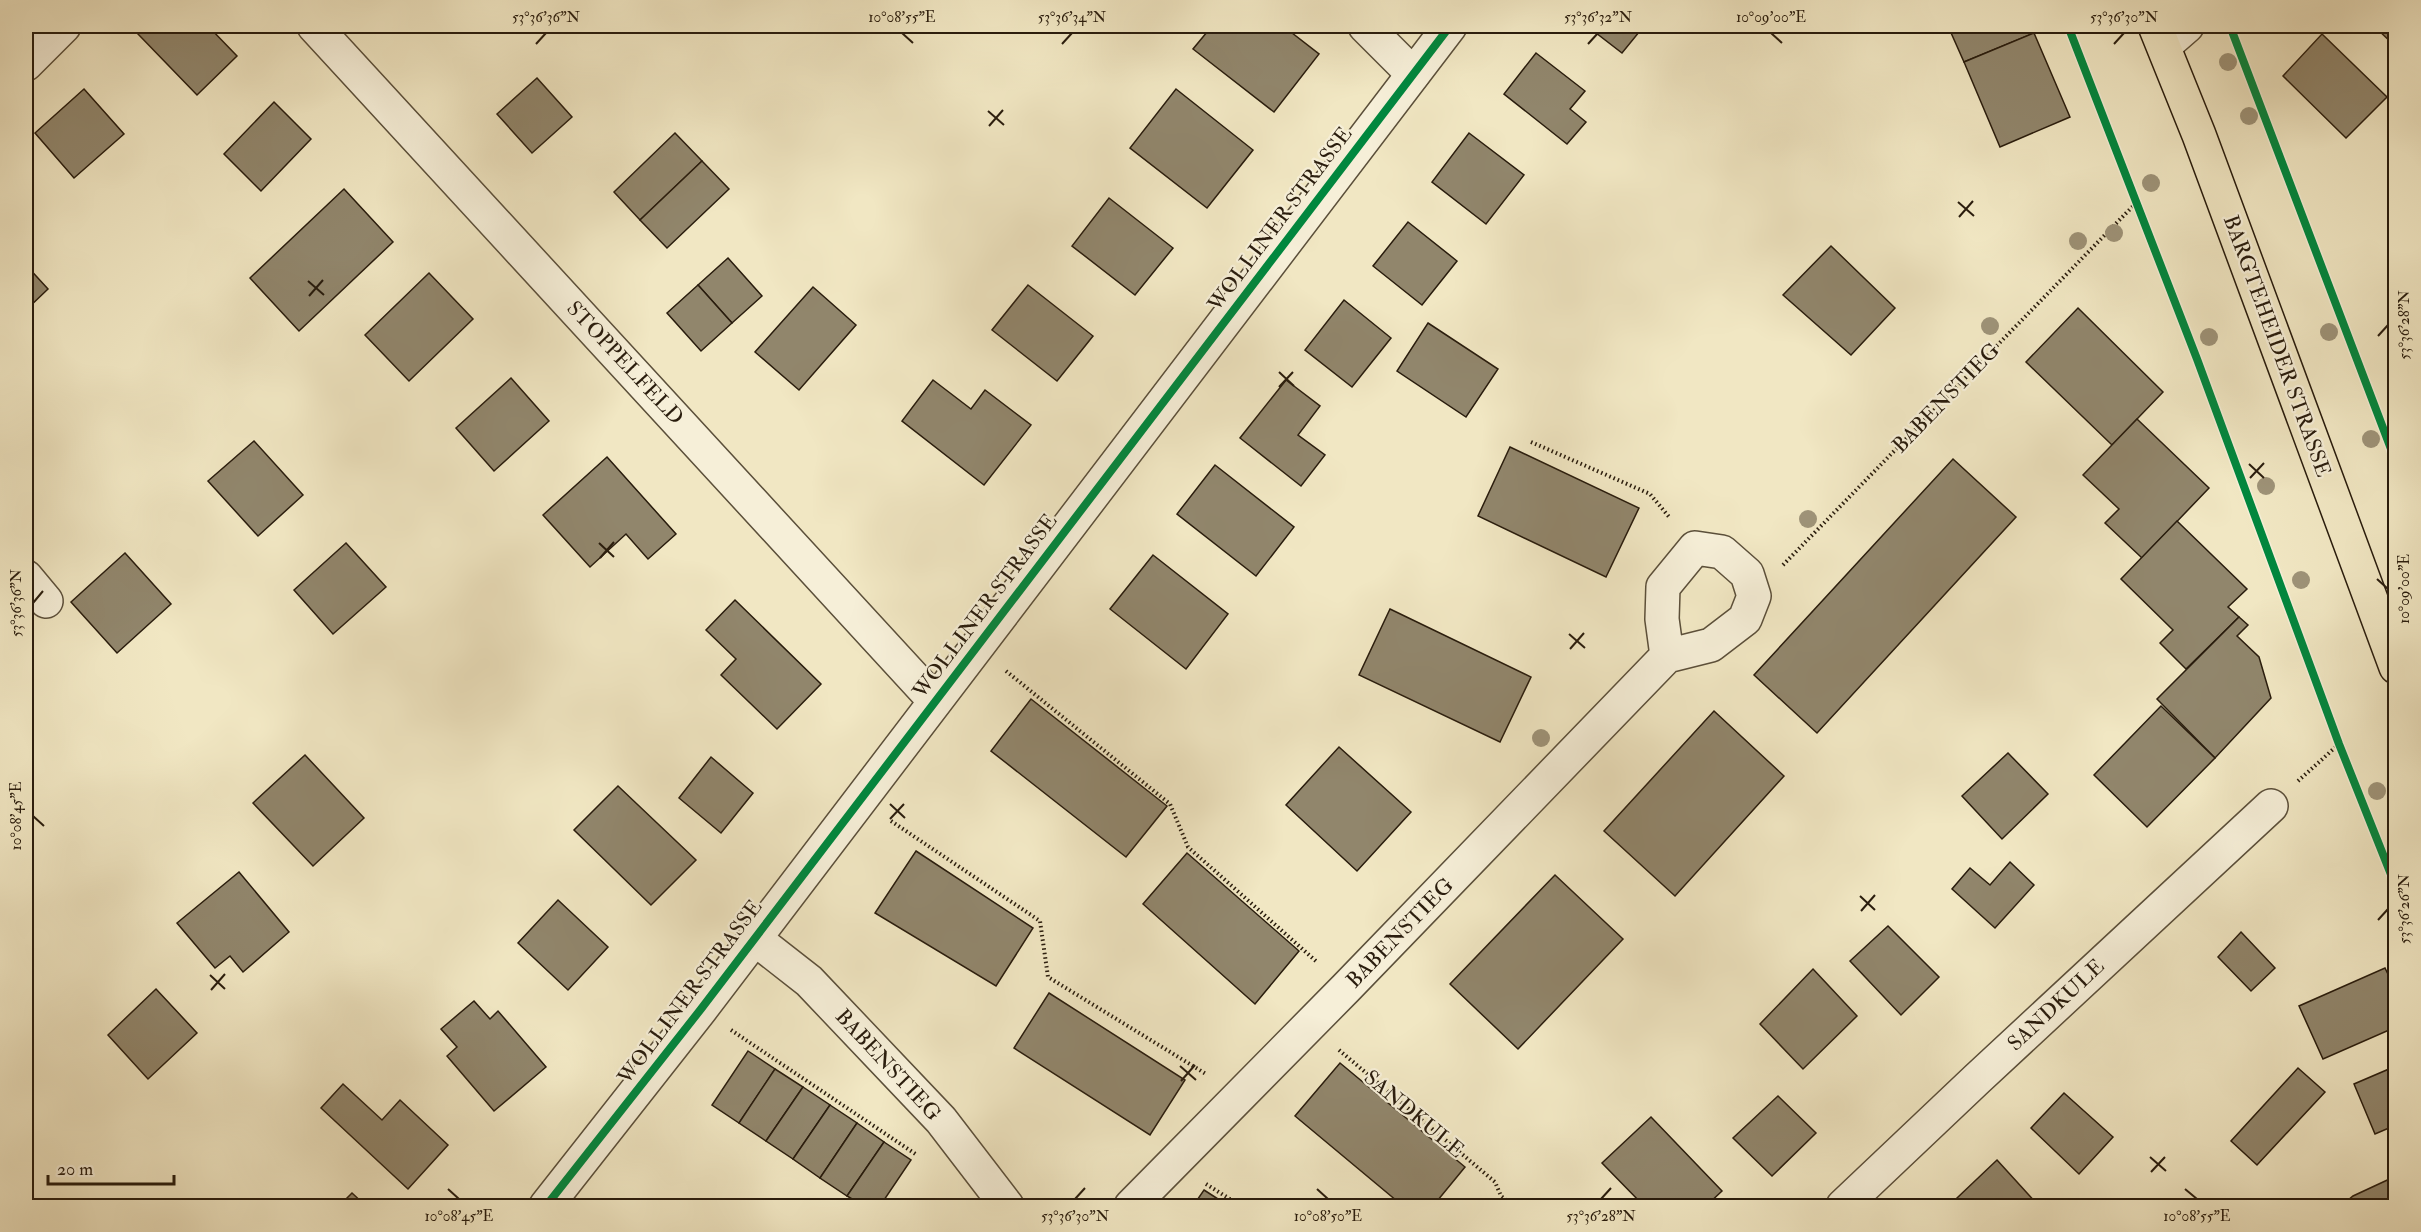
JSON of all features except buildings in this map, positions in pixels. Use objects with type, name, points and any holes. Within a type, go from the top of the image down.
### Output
[{"type":"main road","name":"BARGTEHEIDER STRASSE","points":[[2169,32],[2396,667]]},
{"type":"street","points":[[26,64],[64,26]]},
{"type":"street","name":"STOPPELFELD","points":[[314,26],[935,701]]},
{"type":"street","points":[[1365,26],[1413,74]]},
{"type":"street","name":"WOLLINER STRASSE","points":[[546,1206],[701,1009],[1450,26]]},
{"type":"street","points":[[1695,548],[1722,552],[1747,574],[1751,588],[1754,596],[1745,619],[1711,645],[1667,656],[1662,619],[1663,586],[1695,548]]},
{"type":"street","name":"BABENSTIEG","points":[[1131,1206],[1310,1025],[1667,656]]},
{"type":"street","name":"SANDKULE","points":[[1843,1206],[2271,806]]},
{"type":"street","name":"BABENSTIEG","points":[[754,938],[809,981],[941,1120],[1007,1206]]},
{"type":"path","points":[[1531,442],[1650,494],[1695,548]]},
{"type":"path","points":[[2271,806],[2339,744]]},
{"type":"path","points":[[860,801],[1040,921],[1048,977],[1240,1094]]},
{"type":"cycle path","points":[[546,1206],[701,1009],[1450,26]]},
{"type":"cycle path","points":[[2068,26],[2197,359],[2339,744],[2396,887]]},
{"type":"cycle path","points":[[2230,26],[2396,462]]}]
